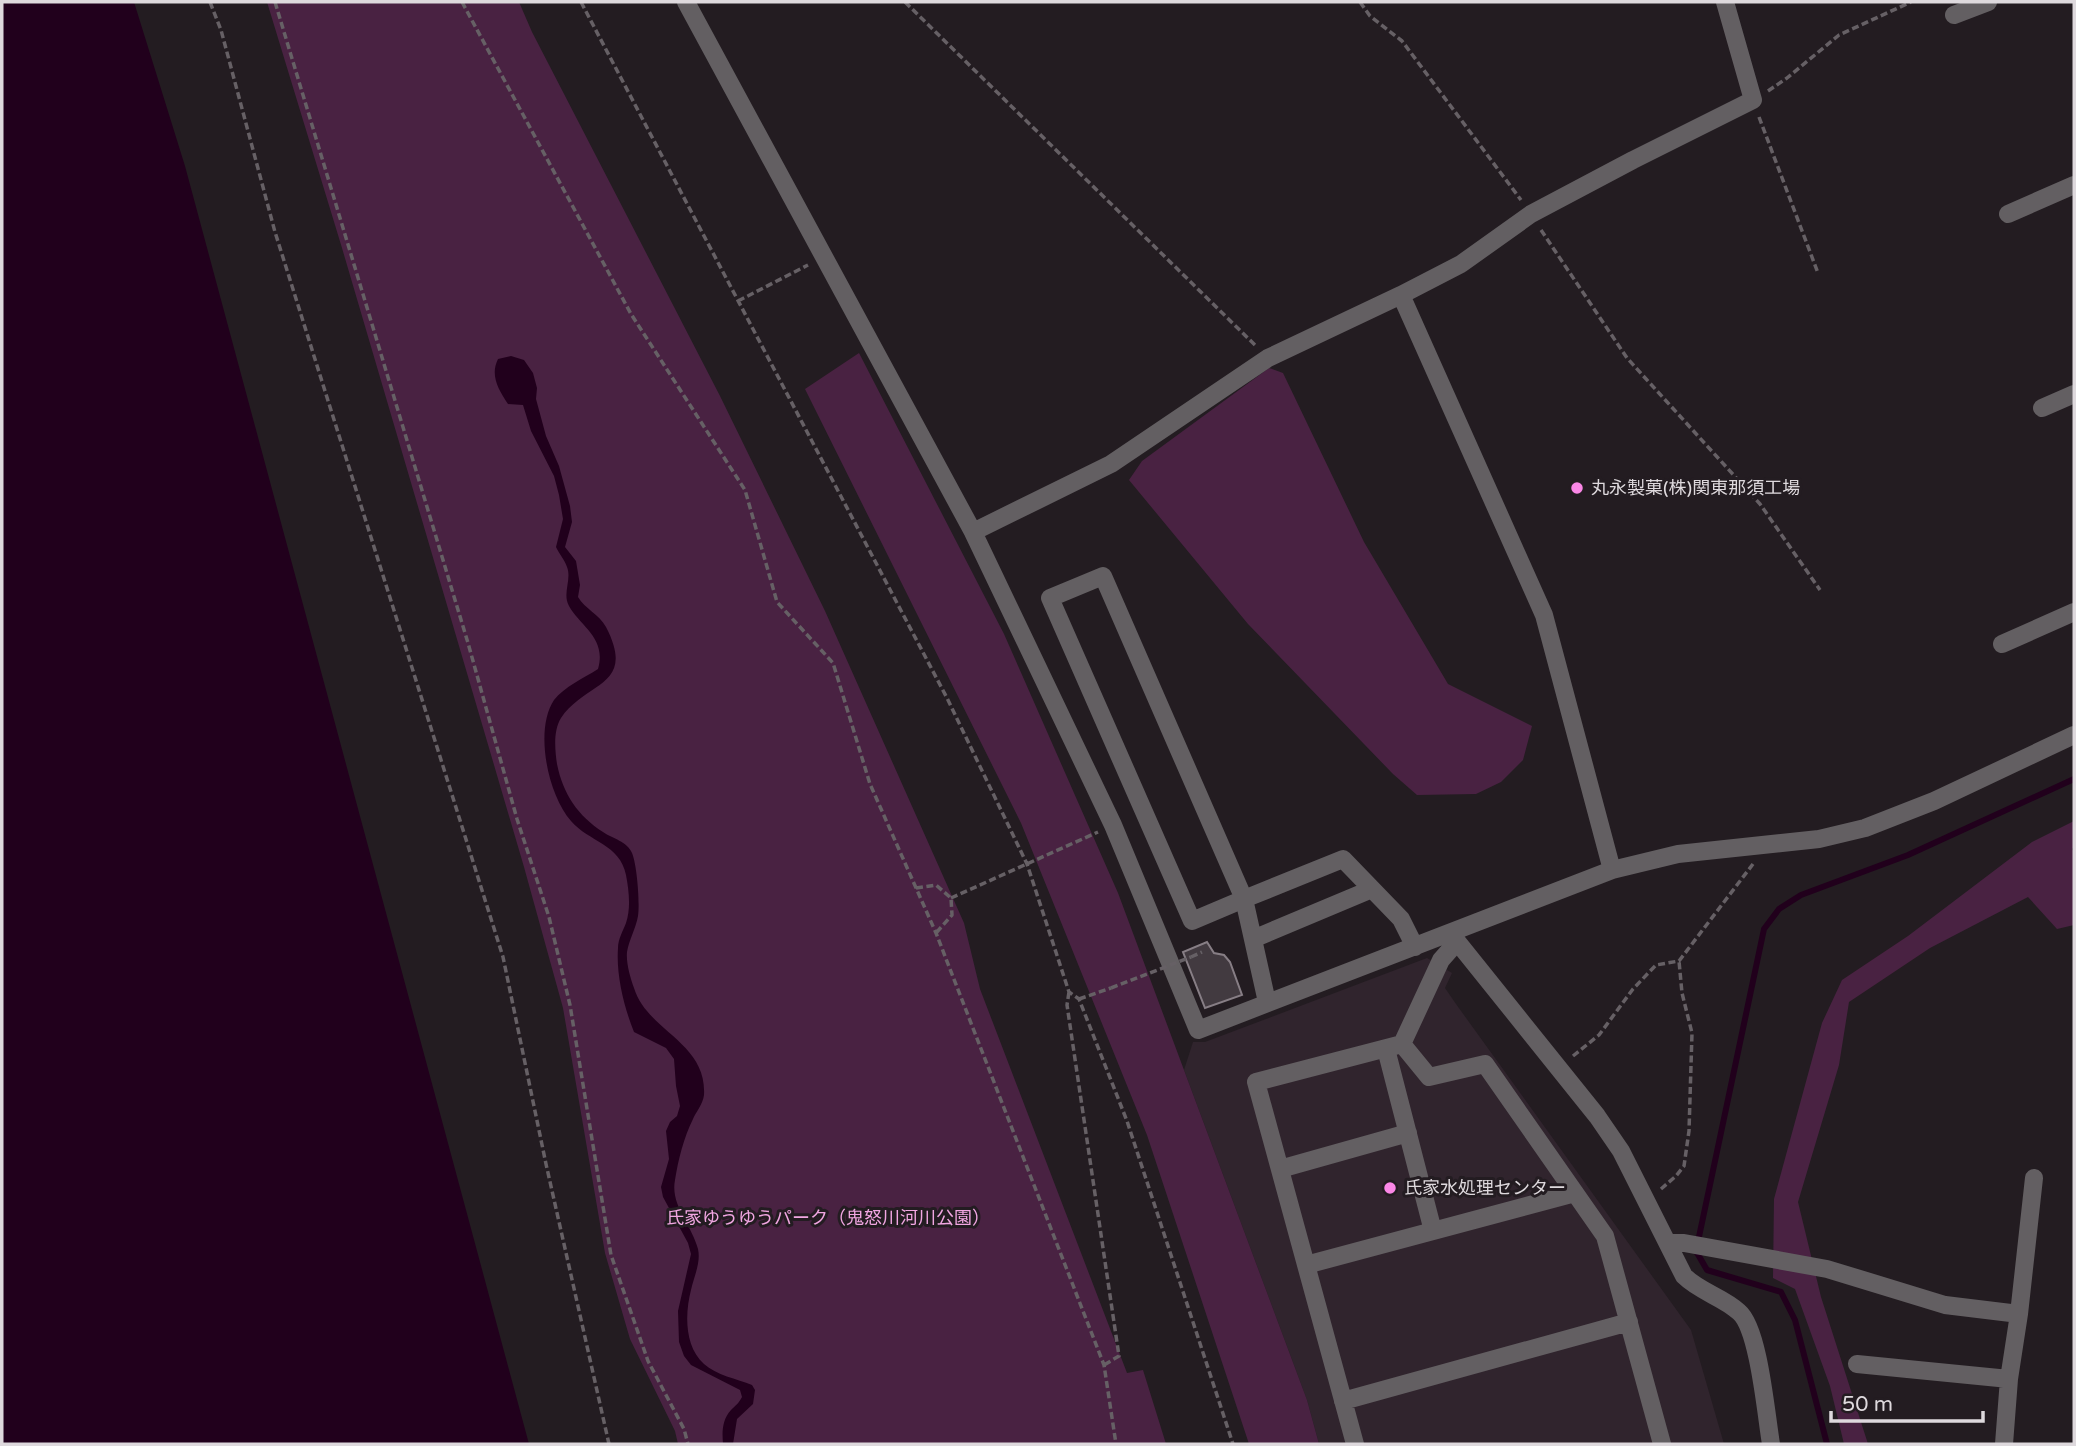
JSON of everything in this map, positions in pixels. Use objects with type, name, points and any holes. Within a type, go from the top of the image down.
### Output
[{"type":"street","points":[[686,2],[973,532],[1113,825],[1198,1030],[1415,947],[1453,937],[1612,870],[1678,854],[1819,839],[1865,828],[1934,801],[2074,735]]},
{"type":"street","points":[[973,532],[1111,464],[1268,358],[1461,264],[1531,214],[1753,100],[1725,2]]},
{"type":"street","points":[[1954,15],[1988,2]]},
{"type":"street","points":[[2008,214],[2074,185]]},
{"type":"street","points":[[1401,295],[1544,615],[1612,870]]},
{"type":"street","points":[[2042,408],[2074,394]]},
{"type":"street","points":[[1267,1002],[1244,899],[1103,576],[1050,598],[1192,921],[1244,899],[1343,859],[1401,919],[1415,947]]},
{"type":"street","points":[[2002,644],[2074,612]]},
{"type":"street","points":[[1253,939],[1372,889]]},
{"type":"street","points":[[1433,1231],[1408,1133],[1394,1047],[1453,937]]},
{"type":"street","points":[[1453,937],[1621,1151],[1645,1197],[1676,1243],[1684,1276],[1692,1284],[1739,1311],[1748,1324],[1771,1444]]},
{"type":"street","points":[[1355,1444],[1256,1082],[1394,1047]]},
{"type":"street","points":[[1394,1047],[1429,1077],[1485,1064],[1605,1236],[1662,1444]]},
{"type":"street","points":[[1280,1169],[1408,1133]]},
{"type":"street","points":[[2004,1444],[2009,1379],[2020,1314],[2034,1178]]},
{"type":"street","points":[[1306,1265],[1575,1193]]},
{"type":"street","points":[[1676,1243],[1827,1269],[1945,1305],[2020,1314]]},
{"type":"street","points":[[1343,1401],[1629,1322]]},
{"type":"street","points":[[1857,1364],[2009,1379]]},
{"type":"path","points":[[210,2],[222,30],[275,232],[503,957],[546,1164],[610,1444]]},
{"type":"path","points":[[275,2],[468,643],[517,819],[549,917],[570,1005],[611,1255],[648,1361],[684,1429],[688,1444]]},
{"type":"path","points":[[462,2],[631,314],[745,490],[777,602],[832,663],[870,784],[936,933],[1104,1365],[1116,1444]]},
{"type":"path","points":[[581,2],[947,698],[1027,864],[1069,992],[1068,1005],[1119,1356],[1104,1365]]},
{"type":"path","points":[[905,2],[1268,358]]},
{"type":"path","points":[[1360,2],[1370,16],[1402,41],[1531,214],[1627,358],[1760,504],[1820,590]]},
{"type":"path","points":[[1818,273],[1753,100],[1787,78],[1839,35],[1911,2]]},
{"type":"path","points":[[738,301],[822,257]]},
{"type":"path","points":[[951,898],[1113,825]]},
{"type":"path","points":[[1645,1197],[1665,1186],[1684,1166],[1689,1131],[1692,1033],[1682,993],[1679,961],[1754,862]]},
{"type":"path","points":[[916,888],[936,885],[951,898],[952,915],[936,933]]},
{"type":"path","points":[[1079,999],[1202,952]]},
{"type":"path","points":[[1558,1068],[1599,1035],[1633,989],[1656,965],[1679,961]]},
{"type":"path","points":[[1069,992],[1079,999],[1127,1122],[1233,1444]]},
{"type":"shaded area","points":[[2,2],[134,2],[185,166],[529,1444],[2,1444]]},
{"type":"shaded area","points":[[511,356],[524,360],[533,373],[537,388],[536,399],[546,436],[559,466],[570,506],[572,522],[565,547],[576,561],[580,585],[578,597],[606,627],[616,661],[612,672],[604,681],[571,706],[558,723],[555,747],[557,764],[563,785],[579,811],[594,826],[627,846],[632,853],[637,875],[639,910],[627,952],[631,979],[641,1003],[687,1049],[702,1077],[704,1095],[684,1141],[674,1189],[678,1206],[699,1254],[688,1309],[688,1329],[693,1348],[697,1357],[709,1368],[752,1385],[755,1390],[753,1404],[737,1419],[733,1444],[723,1444],[723,1426],[728,1414],[742,1397],[740,1390],[691,1365],[679,1342],[678,1311],[691,1254],[688,1243],[663,1197],[661,1187],[669,1159],[666,1131],[677,1116],[680,1106],[674,1059],[666,1048],[634,1032],[624,1002],[618,958],[619,941],[629,911],[626,875],[617,856],[578,828],[563,810],[546,762],[545,728],[554,700],[598,669],[600,658],[596,641],[567,601],[568,572],[556,547],[563,519],[554,476],[531,431],[523,405],[508,404],[496,382],[498,359]]},
{"type":"shaded area","points":[[1427,958],[1452,973],[1445,988],[1691,1330],[1724,1444],[1319,1444],[1307,1400],[1184,1070],[1193,1042],[1205,1042]]},
{"type":"green space","name":"氏家ゆうゆうパーク（鬼怒川河川公園）","points":[[267,2],[519,2],[720,396],[825,611],[964,923],[980,989],[1127,1373],[1143,1370],[1166,1444],[678,1444],[675,1431],[630,1339],[605,1253],[563,1008],[342,248]]},
{"type":"green space","points":[[859,353],[1004,634],[1118,893],[1307,1400],[1319,1444],[1249,1444],[1147,1135],[1021,823],[805,389]]},
{"type":"green space","points":[[1269,368],[1283,373],[1364,542],[1448,684],[1532,726],[1523,760],[1501,782],[1476,794],[1417,795],[1393,774],[1248,624],[1129,480],[1142,461]]},
{"type":"green space","points":[[2074,821],[2074,925],[2057,929],[2028,897],[1930,948],[1849,1002],[1839,1065],[1798,1202],[1821,1297],[1868,1444],[1844,1444],[1830,1386],[1795,1289],[1773,1278],[1774,1199],[1822,1023],[1842,980],[1908,936],[2032,842]]},
{"type":"building","points":[[1207,942],[1214,953],[1224,955],[1230,962],[1242,995],[1205,1008],[1183,952]]},
{"type":"waterway","points":[[1827,1444],[1795,1320],[1781,1292],[1707,1270],[1696,1251],[1764,929],[1779,909],[1801,895],[1908,855],[2074,779]]},
{"type":"place","name":"丸永製菓(株)関東那須工場","points":[[1577,488]]},
{"type":"place","name":"氏家水処理センター","points":[[1390,1188]]}]
